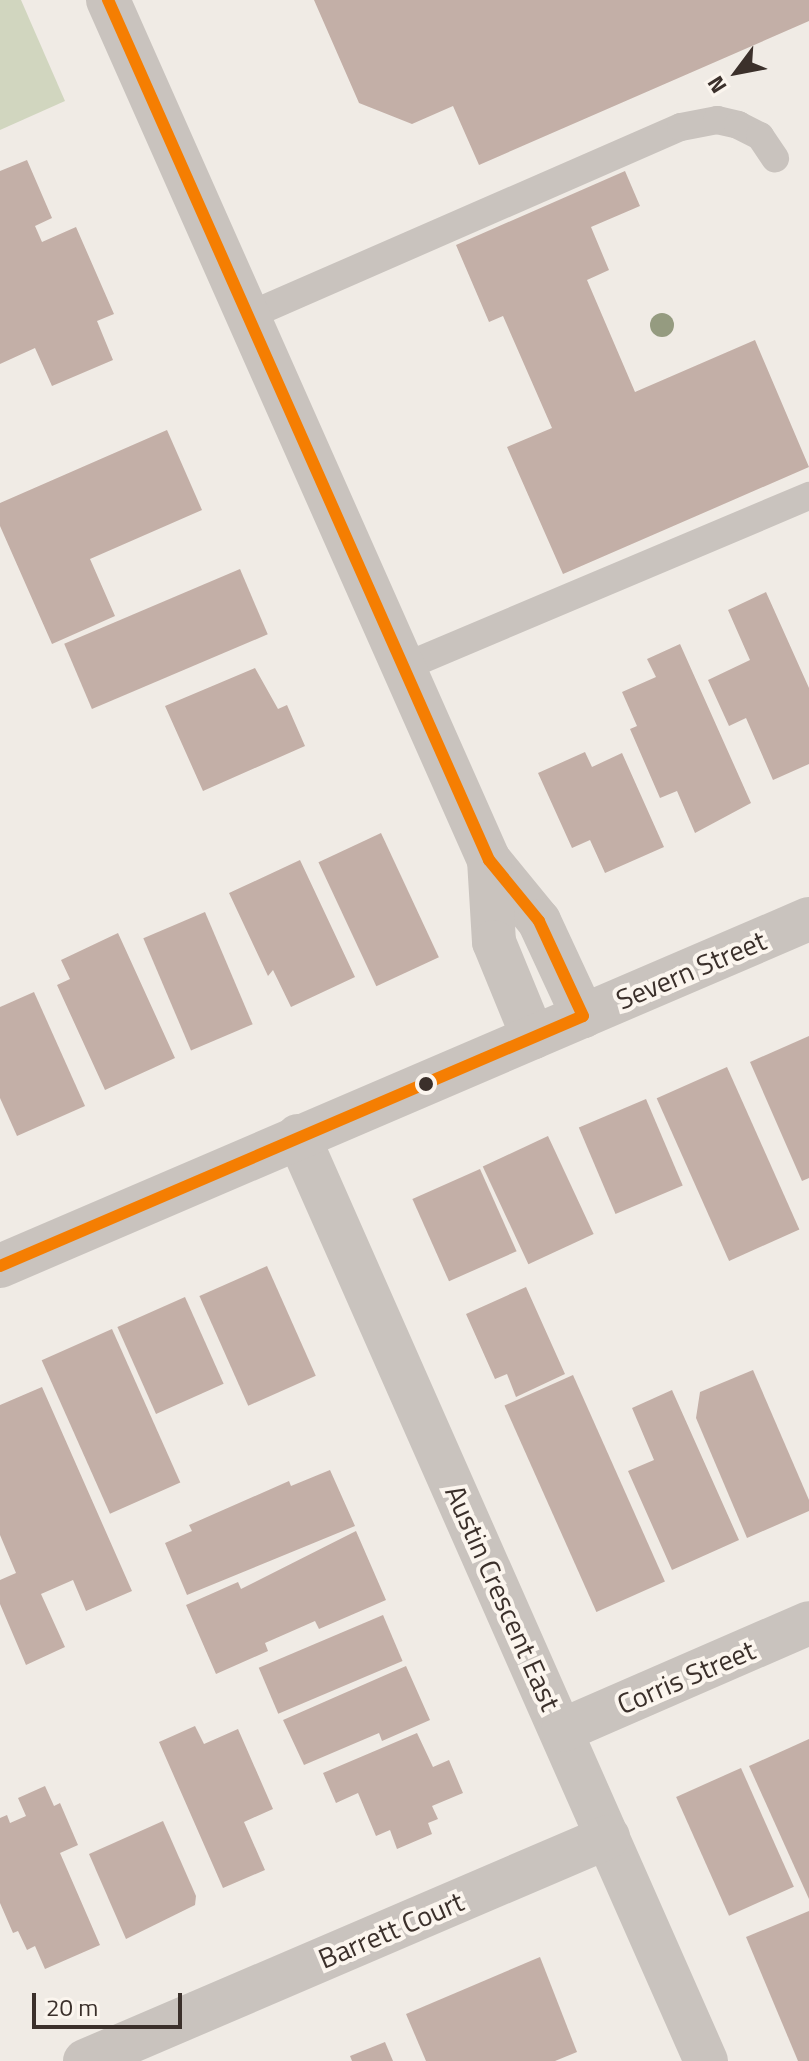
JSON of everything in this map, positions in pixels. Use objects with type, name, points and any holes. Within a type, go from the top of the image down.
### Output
[{"type":"street","points":[[108,0],[489,860],[539,921],[583,1016]]},
{"type":"street","points":[[489,860],[494,942],[533,1037]]},
{"type":"street","name":"Severn Street","points":[[0,1266],[809,919]]},
{"type":"street","name":"Austin Crescent East","points":[[298,1136],[563,1730],[706,2061]]},
{"type":"street","name":"Corris Street","points":[[563,1730],[809,1623]]},
{"type":"street","name":"Barrett Court","points":[[85,2061],[608,1837]]},
{"type":"lane","points":[[248,316],[681,127],[717,120],[738,125],[760,136],[775,158]]},
{"type":"lane","points":[[404,667],[809,496]]},
{"type":"green space","points":[[0,0],[21,0],[65,101],[0,130]]},
{"type":"building","points":[[314,0],[809,0],[809,21],[479,165],[453,106],[412,124],[359,103]]},
{"type":"building","points":[[27,160],[52,218],[35,226],[42,242],[76,227],[114,314],[97,321],[113,360],[52,386],[35,348],[0,364],[0,171]]},
{"type":"building","points":[[625,171],[640,206],[591,227],[609,270],[587,280],[635,392],[755,340],[809,467],[563,574],[507,447],[552,428],[503,316],[489,322],[456,245]]},
{"type":"building","points":[[167,430],[202,510],[90,559],[115,616],[52,644],[0,526],[0,503]]},
{"type":"building","points":[[240,569],[268,634],[92,709],[64,644]]},
{"type":"building","points":[[766,592],[809,688],[809,764],[773,780],[746,718],[729,726],[708,680],[750,660],[728,610]]},
{"type":"building","points":[[680,644],[751,803],[695,833],[677,791],[660,798],[630,729],[637,726],[622,692],[656,677],[647,659]]},
{"type":"building","points":[[255,668],[278,709],[287,705],[305,746],[203,791],[165,706]]},
{"type":"building","points":[[585,752],[592,767],[622,753],[664,847],[605,873],[590,840],[572,848],[538,773]]},
{"type":"building","points":[[381,833],[439,957],[376,986],[318,862]]},
{"type":"building","points":[[300,860],[355,977],[291,1007],[273,970],[268,976],[229,893]]},
{"type":"building","points":[[205,912],[253,1024],[191,1050],[143,938]]},
{"type":"building","points":[[118,933],[175,1058],[105,1090],[57,985],[70,979],[61,960]]},
{"type":"building","points":[[34,992],[85,1106],[17,1136],[0,1098],[0,1007]]},
{"type":"building","points":[[809,1036],[809,1178],[802,1181],[750,1062]]},
{"type":"building","points":[[727,1067],[799,1230],[729,1261],[657,1098]]},
{"type":"building","points":[[646,1099],[683,1186],[616,1214],[579,1128]]},
{"type":"building","points":[[548,1136],[594,1234],[528,1264],[483,1166]]},
{"type":"building","points":[[480,1169],[517,1251],[449,1281],[412,1199]]},
{"type":"building","points":[[267,1266],[316,1376],[248,1406],[199,1296]]},
{"type":"building","points":[[526,1287],[565,1374],[516,1397],[507,1374],[495,1379],[466,1314]]},
{"type":"building","points":[[185,1297],[224,1384],[156,1414],[117,1327]]},
{"type":"building","points":[[112,1329],[180,1482],[110,1514],[42,1360]]},
{"type":"building","points":[[753,1370],[809,1500],[809,1511],[747,1538],[696,1418],[700,1392]]},
{"type":"building","points":[[573,1375],[665,1581],[596,1612],[504,1406]]},
{"type":"building","points":[[42,1387],[132,1591],[86,1611],[73,1580],[41,1594],[65,1647],[26,1665],[0,1604],[0,1580],[16,1573],[0,1535],[0,1405]]},
{"type":"building","points":[[672,1390],[739,1540],[672,1570],[628,1471],[654,1460],[632,1408]]},
{"type":"building","points":[[330,1470],[355,1526],[187,1595],[165,1543],[192,1531],[189,1525],[289,1481],[291,1486]]},
{"type":"building","points":[[356,1531],[386,1600],[319,1629],[315,1621],[265,1643],[268,1651],[216,1674],[186,1605],[238,1582],[241,1589]]},
{"type":"building","points":[[383,1615],[403,1661],[278,1714],[259,1668]]},
{"type":"building","points":[[406,1666],[430,1720],[382,1741],[379,1733],[304,1765],[283,1720]]},
{"type":"building","points":[[195,1726],[204,1744],[238,1729],[273,1809],[244,1822],[265,1870],[223,1888],[159,1742]]},
{"type":"building","points":[[417,1733],[433,1767],[449,1760],[463,1793],[432,1806],[438,1819],[428,1823],[432,1834],[397,1849],[390,1830],[376,1836],[358,1793],[336,1803],[323,1773]]},
{"type":"building","points":[[809,1739],[809,1899],[749,1766]]},
{"type":"building","points":[[741,1768],[794,1887],[729,1916],[676,1797]]},
{"type":"building","points":[[45,1786],[54,1806],[60,1803],[78,1845],[60,1853],[100,1945],[45,1969],[35,1946],[27,1950],[18,1931],[13,1933],[0,1903],[0,1818],[7,1815],[10,1823],[26,1816],[18,1798]]},
{"type":"building","points":[[163,1821],[196,1896],[195,1905],[126,1939],[89,1854]]},
{"type":"building","points":[[809,1911],[809,2061],[798,2061],[746,1937]]},
{"type":"building","points":[[540,1957],[577,2052],[555,2061],[426,2061],[406,2014]]},
{"type":"building","points":[[385,2042],[393,2061],[352,2061],[350,2056]]},
{"type":"transit line","points":[[0,1266],[583,1016],[539,921],[489,860],[108,0]]}]
